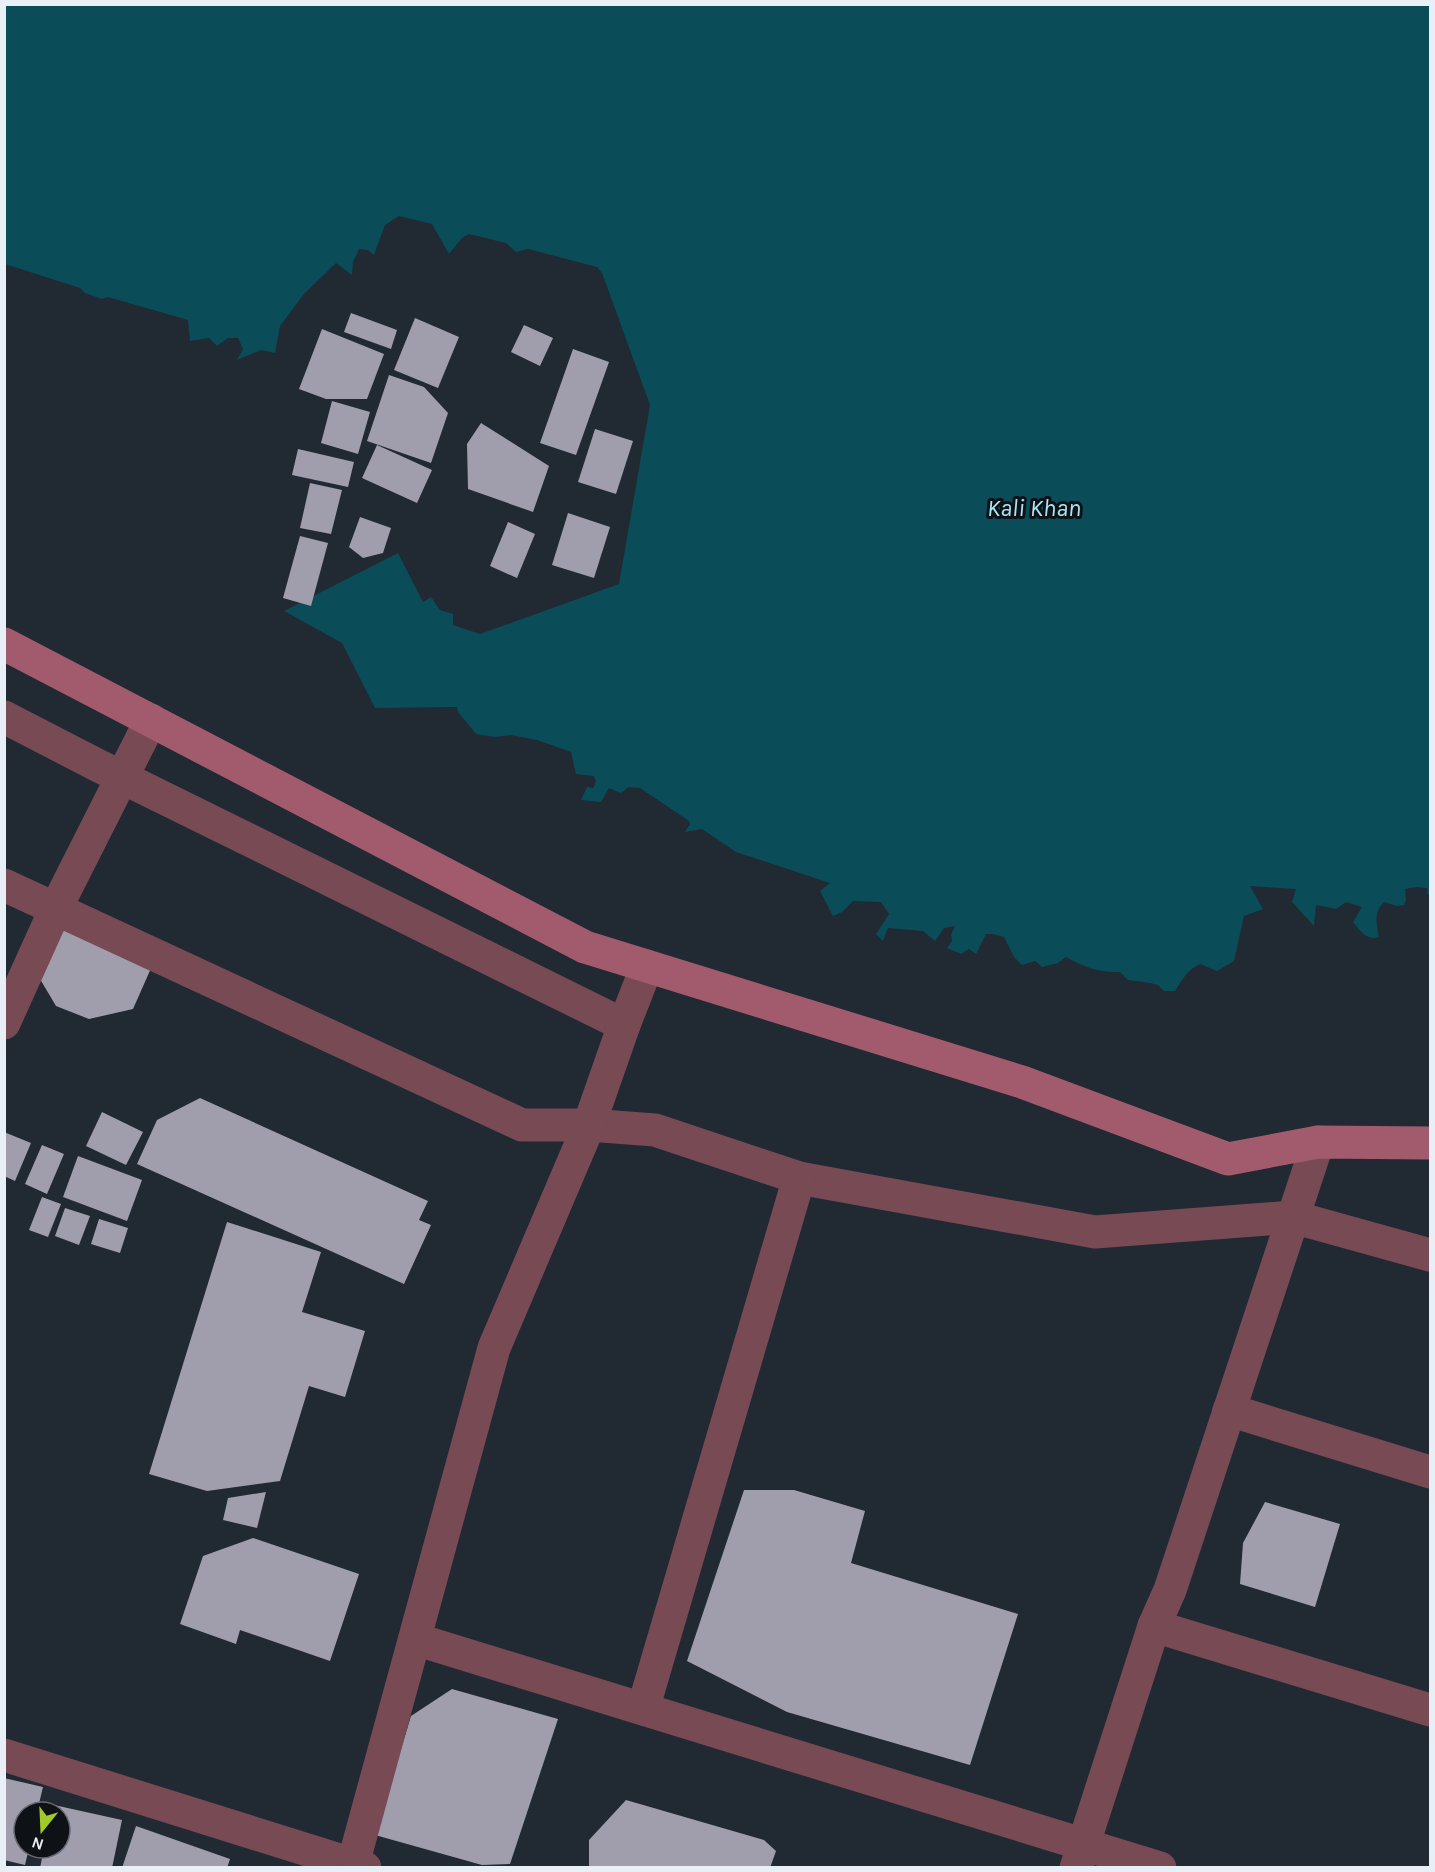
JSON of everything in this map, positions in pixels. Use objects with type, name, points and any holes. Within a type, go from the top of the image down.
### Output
[{"type":"main road","points":[[4,644],[585,947],[1022,1082],[1228,1159],[1318,1142],[1431,1143]]},
{"type":"street","points":[[4,717],[624,1025]]},
{"type":"street","points":[[4,1023],[56,908],[151,720]]},
{"type":"street","points":[[4,885],[522,1125],[589,1125],[655,1130],[800,1178],[1095,1232],[1293,1217],[1431,1255]]},
{"type":"street","points":[[4,1755],[359,1866],[415,1639],[494,1348],[589,1125],[647,966]]},
{"type":"street","points":[[1080,1856],[1154,1626],[1170,1590],[1318,1142]]},
{"type":"street","points":[[643,1709],[800,1178]]},
{"type":"street","points":[[1229,1410],[1431,1472]]},
{"type":"street","points":[[1154,1626],[1431,1710]]},
{"type":"street","points":[[415,1639],[643,1709],[1080,1856],[1160,1868]]},
{"type":"water","name":"Kali Khan","points":[[4,5],[1430,5],[1430,894],[1428,895],[1427,888],[1416,887],[1405,889],[1404,905],[1397,906],[1384,902],[1377,914],[1379,937],[1371,938],[1358,929],[1353,922],[1362,907],[1346,902],[1336,909],[1316,905],[1314,926],[1292,902],[1296,889],[1250,886],[1263,909],[1244,916],[1234,961],[1217,971],[1200,964],[1189,972],[1175,991],[1164,991],[1158,985],[1128,980],[1120,972],[1092,969],[1066,957],[1058,963],[1042,967],[1035,961],[1022,965],[1014,957],[1004,937],[993,934],[986,934],[976,954],[969,949],[961,954],[947,948],[952,941],[951,935],[955,926],[944,928],[935,941],[923,931],[888,928],[883,941],[876,934],[889,914],[881,902],[853,901],[842,912],[833,916],[820,891],[830,883],[736,852],[702,829],[685,832],[690,824],[689,821],[640,788],[628,787],[621,793],[609,788],[601,802],[581,800],[587,787],[593,788],[596,782],[594,776],[576,774],[571,752],[537,740],[511,735],[495,737],[476,734],[458,712],[457,707],[375,708],[342,643],[284,611],[398,553],[423,602],[431,597],[440,610],[453,614],[453,625],[480,634],[619,584],[650,405],[602,273],[597,267],[528,249],[516,252],[506,243],[469,234],[462,238],[449,254],[432,224],[399,216],[385,225],[374,255],[368,250],[359,249],[353,262],[352,275],[336,263],[304,294],[280,326],[275,353],[261,350],[237,360],[243,349],[238,338],[228,338],[217,346],[209,338],[190,341],[188,320],[108,297],[102,299],[85,293],[80,288],[5,264]]},
{"type":"building","points":[[351,313],[397,330],[391,349],[344,332]]},
{"type":"building","points":[[415,318],[459,337],[438,388],[394,370]]},
{"type":"building","points":[[524,325],[553,338],[540,366],[511,352]]},
{"type":"building","points":[[322,329],[384,354],[367,399],[326,399],[299,389]]},
{"type":"building","points":[[573,349],[609,362],[576,455],[540,443]]},
{"type":"building","points":[[389,375],[424,387],[448,413],[431,463],[367,441]]},
{"type":"building","points":[[332,401],[370,412],[358,454],[321,443]]},
{"type":"building","points":[[481,423],[549,466],[533,512],[468,489],[467,444]]},
{"type":"building","points":[[595,429],[633,441],[616,494],[578,482]]},
{"type":"building","points":[[377,445],[432,470],[417,503],[362,478]]},
{"type":"building","points":[[298,449],[354,462],[348,487],[292,475]]},
{"type":"building","points":[[310,483],[342,490],[331,534],[300,528]]},
{"type":"building","points":[[568,513],[610,527],[594,578],[552,565]]},
{"type":"building","points":[[360,517],[391,528],[383,553],[363,558],[349,547]]},
{"type":"building","points":[[508,522],[535,534],[517,578],[490,566]]},
{"type":"building","points":[[300,536],[328,543],[311,606],[283,598]]},
{"type":"building","points":[[65,925],[152,966],[133,1009],[89,1019],[56,1006],[40,979]]},
{"type":"building","points":[[200,1098],[428,1201],[419,1220],[431,1225],[404,1284],[137,1164],[157,1120]]},
{"type":"building","points":[[102,1112],[143,1132],[126,1165],[86,1146]]},
{"type":"building","points":[[4,1132],[31,1143],[15,1181],[4,1176]]},
{"type":"building","points":[[42,1145],[64,1154],[47,1194],[25,1184]]},
{"type":"building","points":[[78,1156],[142,1180],[127,1221],[63,1197]]},
{"type":"building","points":[[42,1197],[61,1204],[48,1237],[29,1230]]},
{"type":"building","points":[[65,1208],[90,1216],[79,1245],[55,1236]]},
{"type":"building","points":[[99,1219],[128,1228],[120,1253],[91,1244]]},
{"type":"building","points":[[227,1222],[321,1252],[302,1312],[365,1331],[345,1397],[309,1386],[280,1481],[207,1491],[149,1474]]},
{"type":"building","points":[[744,1490],[794,1490],[865,1511],[851,1563],[1018,1614],[970,1765],[787,1712],[687,1661]]},
{"type":"building","points":[[266,1492],[257,1528],[223,1520],[228,1498]]},
{"type":"building","points":[[1265,1502],[1340,1524],[1315,1607],[1240,1584],[1243,1543]]},
{"type":"building","points":[[253,1538],[359,1574],[330,1661],[240,1630],[236,1644],[180,1624],[203,1556]]},
{"type":"building","points":[[452,1689],[558,1719],[510,1864],[482,1865],[375,1835],[411,1716]]},
{"type":"building","points":[[4,1778],[43,1787],[40,1800],[12,1800],[12,1860],[26,1860],[25,1865],[4,1860]]},
{"type":"building","points":[[626,1800],[764,1840],[776,1851],[770,1868],[589,1868],[589,1840]]},
{"type":"building","points":[[72,1809],[122,1820],[112,1868],[40,1868],[42,1860],[72,1860]]},
{"type":"building","points":[[136,1826],[230,1859],[227,1868],[122,1868]]}]
